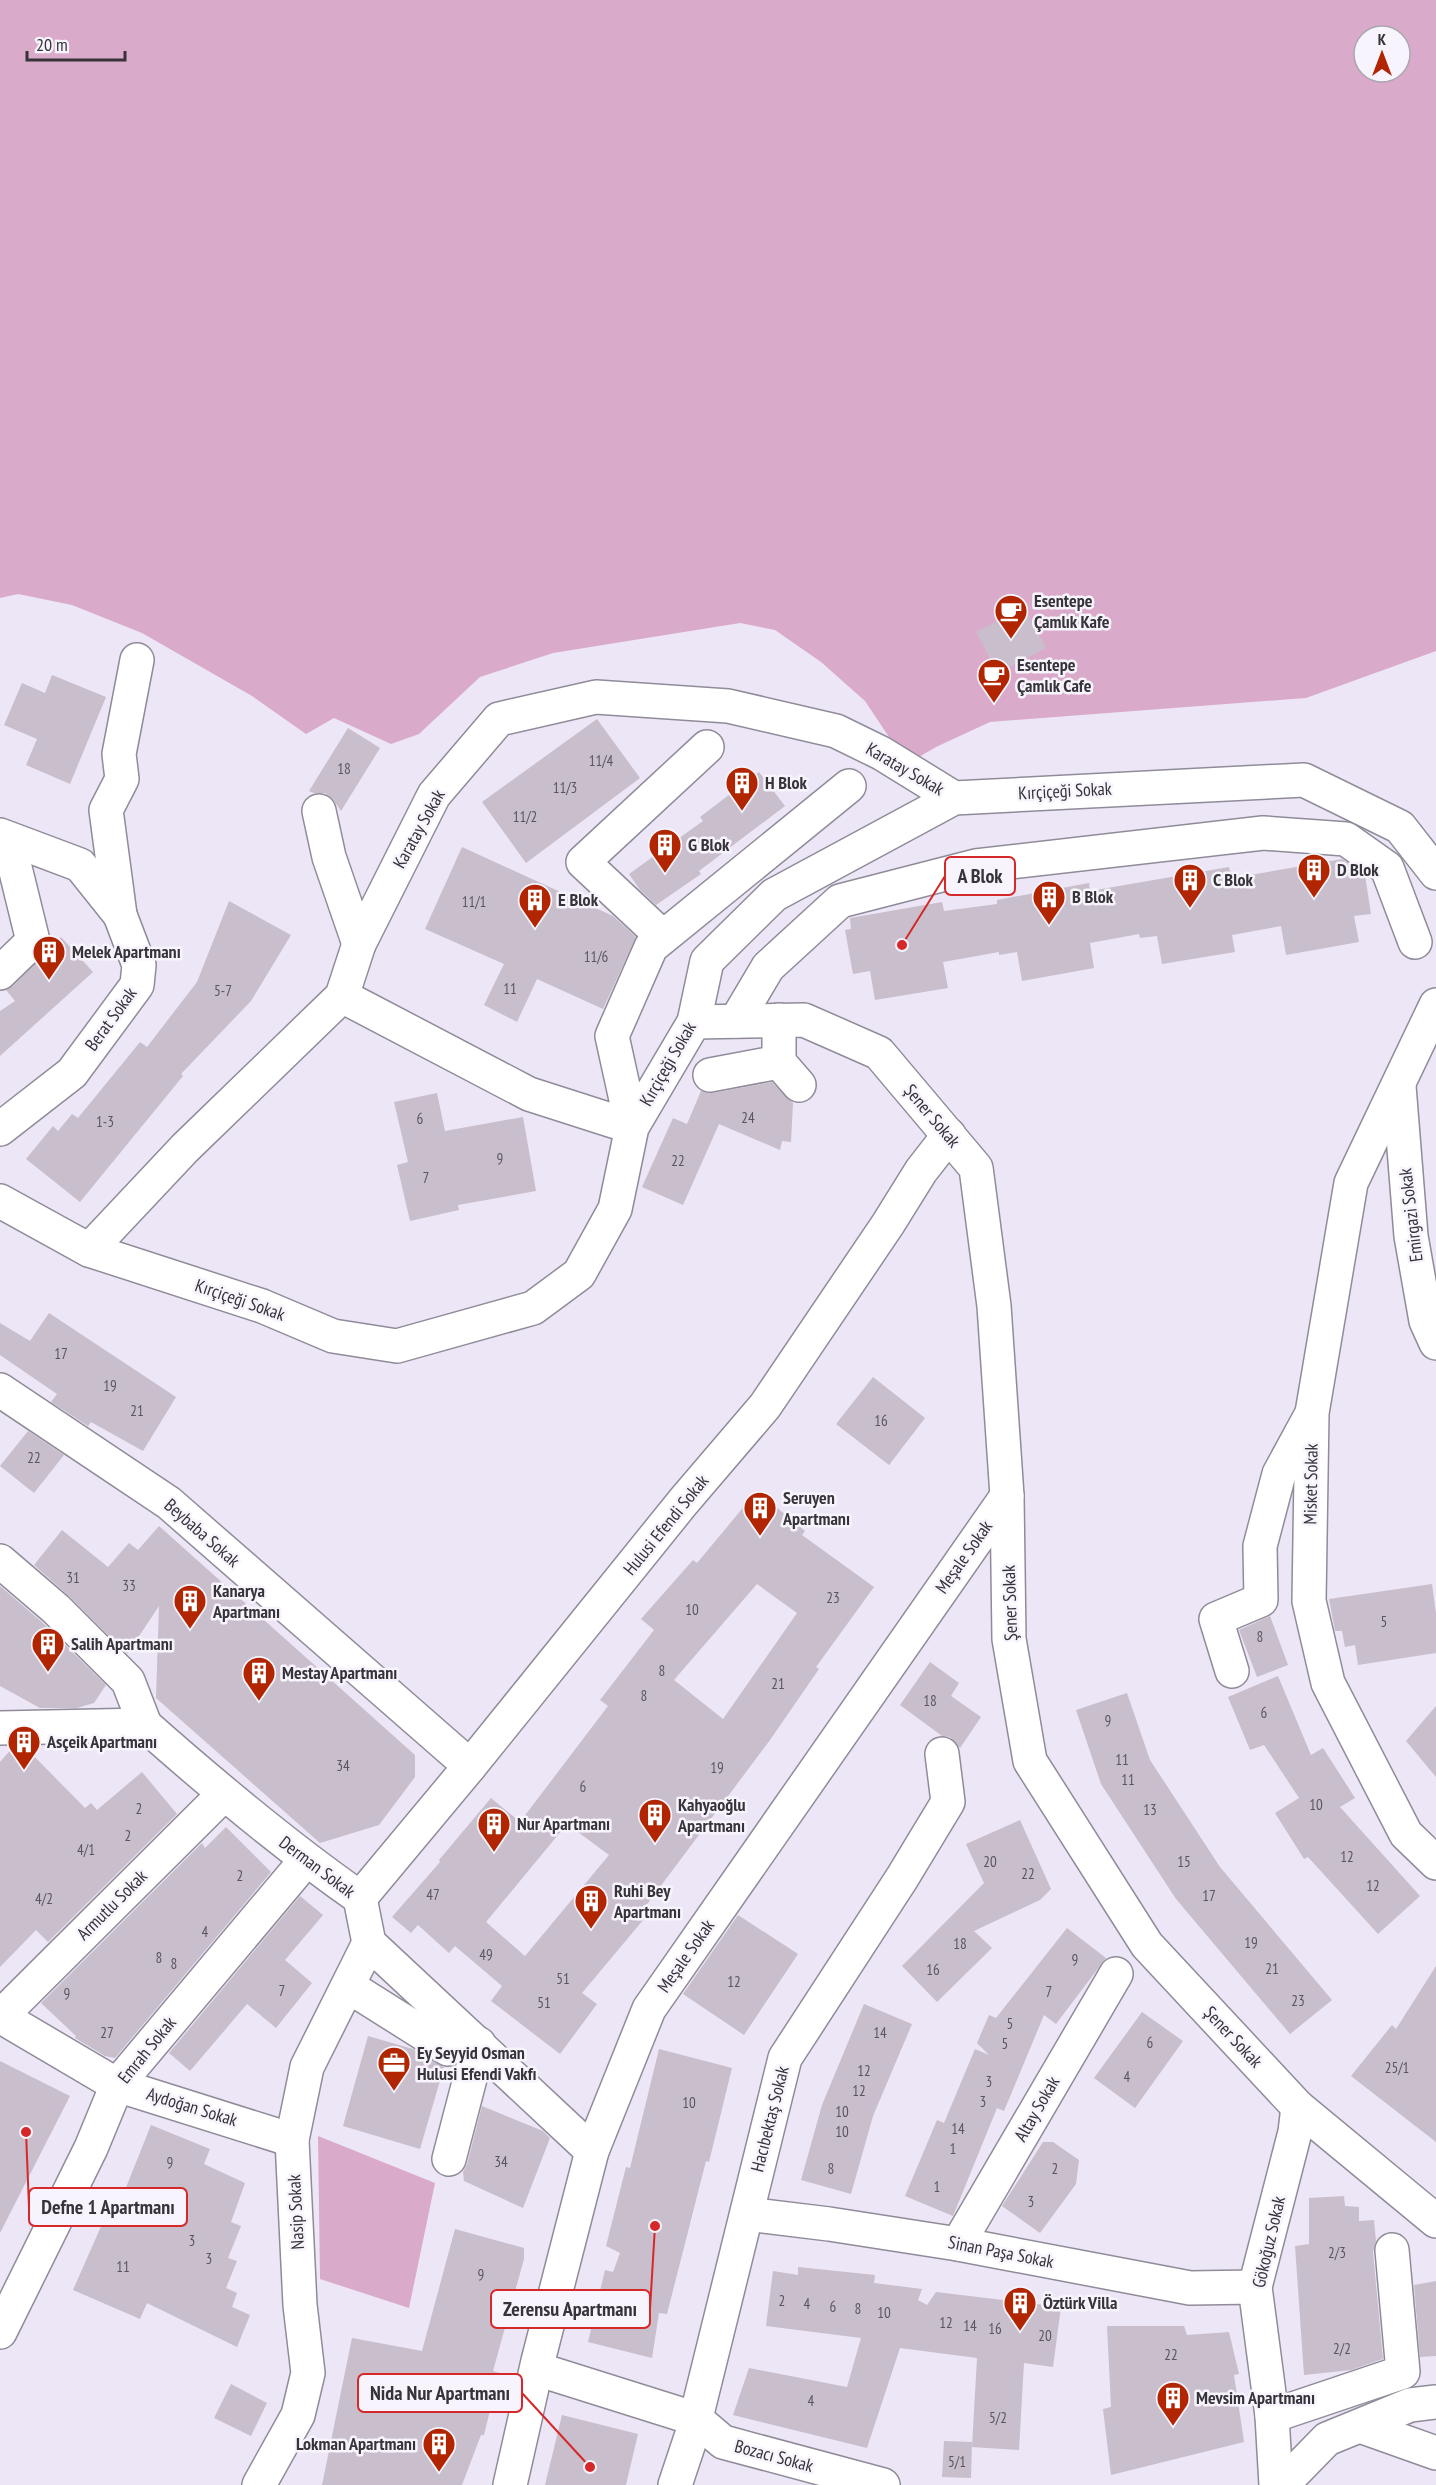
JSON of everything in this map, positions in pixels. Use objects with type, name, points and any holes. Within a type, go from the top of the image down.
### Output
[{"type":"street","points":[[120,915],[106,810],[122,779],[119,754],[137,660]]},
{"type":"street","name":"Karatay Sokak","points":[[89,1250],[185,1148],[342,996],[359,944],[434,795],[499,719],[596,697],[728,706],[836,731],[881,753],[954,798]]},
{"type":"street","points":[[663,937],[583,862],[707,747]]},
{"type":"street","name":"Kırçiçeği Sokak","points":[[0,1201],[89,1250],[262,1305],[333,1336],[397,1346],[533,1308],[579,1274],[615,1209],[632,1127],[694,1022],[707,961],[774,895],[954,798],[1304,780],[1400,827],[1436,873]]},
{"type":"street","points":[[632,1127],[612,1036],[651,946],[849,786]]},
{"type":"street","points":[[319,811],[329,857],[343,891],[359,944]]},
{"type":"street","points":[[736,1021],[768,967],[840,901],[976,866],[1010,862],[1263,833],[1346,839],[1388,868],[1415,942]]},
{"type":"street","points":[[0,973],[33,941],[4,837]]},
{"type":"street","name":"Berat Sokak","points":[[0,1129],[72,1073],[138,985],[139,965],[120,915],[80,865],[4,837]]},
{"type":"street","points":[[342,996],[529,1094],[632,1127]]},
{"type":"street","points":[[1399,1086],[1436,1005]]},
{"type":"street","points":[[710,1075],[789,1073],[779,1020]]},
{"type":"street","name":"Şener Sokak","points":[[694,1022],[804,1020],[879,1053],[976,1168],[994,1306],[1007,1496],[1009,1639],[1030,1761],[1147,1945],[1298,2107],[1436,2221]]},
{"type":"street","name":"Emirgazi Sokak","points":[[1399,1086],[1411,1236],[1426,1321],[1436,1342]]},
{"type":"street","name":"Misket Sokak","points":[[1399,1086],[1351,1183],[1312,1413],[1309,1601],[1328,1683],[1406,1834],[1436,1863]]},
{"type":"street","name":"Hulusi Efendi Sokak","points":[[360,1898],[676,1511],[765,1406],[888,1224],[921,1171],[949,1135]]},
{"type":"street","name":"Beybaba Sokak","points":[[0,1390],[169,1503],[470,1766]]},
{"type":"street","points":[[1232,1671],[1216,1618],[1261,1600],[1260,1546],[1279,1474],[1312,1413]]},
{"type":"street","name":"Meşale Sokak","points":[[510,2485],[592,2151],[649,2009],[1007,1496]]},
{"type":"street","points":[[0,1561],[56,1609],[128,1681],[145,1725],[0,1728]]},
{"type":"street","name":"Derman Sokak","points":[[145,1725],[223,1795],[306,1860],[360,1898],[369,1943]]},
{"type":"street","name":"Hacıbektaş Sokak","points":[[675,2485],[696,2418],[785,2058],[902,1878],[948,1802],[942,1754]]},
{"type":"street","name":"Armutlu Sokak","points":[[0,2016],[223,1795]]},
{"type":"street","name":"Emrah Sokak","points":[[0,2332],[92,2148],[117,2085],[306,1860]]},
{"type":"street","points":[[369,1943],[463,2046],[592,2151]]},
{"type":"street","name":"Nasip Sokak","points":[[259,2485],[298,2415],[308,2373],[300,2305],[292,2140],[307,2067],[369,1943]]},
{"type":"street","name":"Altay Sokak","points":[[958,2244],[1116,1974]]},
{"type":"street","points":[[348,1986],[463,2046]]},
{"type":"street","name":"Aydoğan Sokak","points":[[0,2016],[117,2085],[292,2140]]},
{"type":"street","points":[[449,2159],[463,2046]]},
{"type":"street","name":"Gökoğuz Sokak","points":[[1276,2485],[1272,2416],[1256,2287],[1295,2132],[1298,2107]]},
{"type":"street","name":"Sinan Paşa Sokak","points":[[747,2214],[958,2244],[1190,2288],[1256,2287]]},
{"type":"street","points":[[1272,2416],[1403,2372],[1392,2250]]},
{"type":"street","name":"Bozacı Sokak","points":[[537,2369],[696,2418],[723,2442],[883,2485]]},
{"type":"street","points":[[1282,2485],[1327,2439],[1410,2405],[1436,2402]]},
{"type":"street","points":[[1360,2426],[1436,2453]]},
{"type":"shaded area","points":[[0,0],[1436,0],[1436,651],[1306,698],[990,722],[936,747],[907,764],[865,701],[821,662],[775,630],[740,623],[553,653],[480,677],[419,734],[391,744],[334,718],[306,734],[252,696],[142,633],[72,605],[18,594],[0,598]]},
{"type":"shaded area","points":[[318,2136],[435,2183],[409,2308],[320,2279]]},
{"type":"building","name":"Esentepe Çamlık Kafe","points":[[1024,607],[1046,648],[998,673],[976,632]]},
{"type":"building","points":[[52,675],[106,697],[70,784],[26,765],[37,739],[4,725],[22,683],[45,693]]},
{"type":"building","points":[[597,719],[640,778],[526,863],[482,802]]},
{"type":"building","points":[[348,728],[380,748],[341,811],[332,798],[325,793],[309,791]]},
{"type":"building","points":[[759,772],[785,806],[699,871],[701,874],[656,905],[640,890],[629,874],[703,821],[700,817]]},
{"type":"building","points":[[462,847],[613,916],[636,937],[603,1009],[537,979],[517,1022],[484,1005],[504,964],[425,929]]},
{"type":"building","points":[[1342,859],[1365,875],[1371,914],[1354,916],[1359,942],[1286,955],[1281,926],[1232,935],[1235,952],[1162,964],[1157,936],[1140,938],[1139,934],[1090,943],[1094,968],[1022,981],[1017,952],[999,955],[999,952],[943,962],[948,988],[875,1000],[870,971],[853,974],[845,930],[851,929],[850,918],[942,902],[944,911],[997,904],[997,900],[1089,883],[1090,891],[1229,867],[1231,875],[1239,874],[1239,877]]},
{"type":"building","points":[[229,901],[291,935],[251,1001],[181,1074],[183,1076],[80,1202],[26,1159],[53,1126],[58,1131],[72,1114],[78,1118],[140,1042],[147,1047],[197,982]]},
{"type":"building","name":"Melek Apartmanı","points":[[61,937],[93,972],[0,1056],[0,1011],[15,1001],[6,990],[13,986]]},
{"type":"building","points":[[772,1082],[793,1103],[791,1142],[782,1141],[780,1150],[719,1124],[683,1205],[642,1187],[673,1118],[687,1124],[701,1091],[713,1093]]},
{"type":"building","points":[[437,1093],[445,1131],[523,1117],[536,1191],[458,1205],[459,1210],[410,1221],[397,1165],[408,1162],[394,1102]]},
{"type":"building","points":[[49,1313],[176,1397],[143,1451],[91,1422],[88,1426],[51,1402],[57,1394],[0,1355],[0,1323],[30,1341]]},
{"type":"building","points":[[873,1377],[925,1418],[889,1465],[836,1424]]},
{"type":"building","points":[[28,1431],[64,1455],[34,1493],[0,1466]]},
{"type":"building","points":[[757,1491],[805,1531],[802,1535],[874,1587],[816,1667],[819,1669],[770,1740],[639,1915],[644,1919],[582,1993],[597,2004],[560,2054],[491,2001],[502,1986],[455,1946],[449,1953],[418,1925],[411,1933],[392,1917],[491,1798],[520,1822],[608,1706],[600,1700],[654,1630],[641,1619],[693,1560],[697,1563]],"holes":[[[757,1584],[797,1613],[723,1719],[674,1680]],[[567,1824],[609,1855],[525,1956],[486,1922]]]},
{"type":"building","points":[[159,1526],[415,1755],[415,1777],[379,1825],[320,1843],[156,1698],[159,1606],[127,1654],[69,1596],[34,1565],[62,1530],[108,1567],[129,1543],[138,1550]]},
{"type":"building","points":[[1432,1584],[1436,1613],[1436,1653],[1358,1665],[1355,1645],[1345,1647],[1342,1631],[1335,1631],[1329,1599]]},
{"type":"building","name":"Salih Apartmanı","points":[[0,1586],[43,1623],[106,1685],[94,1703],[77,1708],[40,1708],[0,1686]]},
{"type":"building","points":[[1270,1616],[1288,1665],[1257,1677],[1239,1630]]},
{"type":"building","points":[[930,1662],[959,1683],[951,1696],[981,1717],[960,1748],[950,1737],[942,1736],[900,1705]]},
{"type":"building","points":[[1278,1676],[1311,1755],[1323,1748],[1355,1798],[1340,1807],[1420,1896],[1378,1934],[1308,1857],[1304,1859],[1275,1813],[1299,1798],[1264,1745],[1250,1750],[1228,1697]]},
{"type":"building","points":[[1127,1693],[1150,1760],[1220,1867],[1332,2000],[1290,2034],[1176,1899],[1101,1784],[1076,1710]]},
{"type":"building","points":[[1436,1706],[1436,1777],[1406,1741]]},
{"type":"building","points":[[14,1746],[24,1746],[85,1808],[91,1803],[97,1810],[142,1772],[177,1814],[48,1942],[36,1930],[0,1967],[0,1762]]},
{"type":"building","points":[[1020,1820],[1051,1889],[1040,1900],[974,1931],[992,1948],[937,2002],[902,1966],[984,1883],[966,1844]]},
{"type":"building","points":[[226,1827],[271,1872],[115,2058],[105,2056],[75,2038],[76,2036],[41,2003],[202,1843],[205,1848]]},
{"type":"building","points":[[300,1896],[323,1915],[285,1960],[312,1983],[276,2028],[247,2004],[190,2071],[169,2053]]},
{"type":"building","points":[[738,1915],[798,1954],[744,2035],[683,1994]]},
{"type":"building","points":[[1067,1928],[1106,1958],[1056,2024],[1044,2015],[1004,2111],[997,2108],[953,2216],[905,2196],[937,2120],[944,2123],[975,2049],[989,2055],[977,2043],[989,2015],[996,2018]]},
{"type":"building","points":[[1436,1966],[1436,2142],[1351,2076],[1392,2025],[1396,2029]]},
{"type":"building","points":[[864,2004],[912,2024],[873,2116],[851,2194],[801,2180],[822,2105]]},
{"type":"building","points":[[1142,2012],[1183,2041],[1135,2108],[1094,2078]]},
{"type":"building","name":"Ey Seyyid Osman Hulusi Efendi Vakfı","points":[[368,2036],[413,2049],[444,2067],[420,2149],[343,2126]]},
{"type":"building","points":[[659,2049],[732,2068],[667,2314],[659,2313],[652,2358],[588,2342],[605,2270],[613,2272],[620,2253],[606,2246],[626,2167],[630,2168]]},
{"type":"building","points":[[0,2061],[70,2096],[0,2233]]},
{"type":"building","points":[[482,2106],[543,2131],[550,2138],[523,2208],[464,2181],[463,2172]]},
{"type":"building","points":[[151,2125],[210,2149],[204,2164],[245,2183],[231,2222],[241,2226],[228,2258],[237,2261],[226,2288],[237,2293],[232,2307],[250,2315],[237,2347],[147,2303],[140,2319],[73,2290],[114,2197],[121,2200]]},
{"type":"building","points":[[1043,2142],[1053,2142],[1079,2160],[1076,2184],[1040,2233],[1002,2206]]},
{"type":"building","points":[[1344,2196],[1345,2206],[1359,2207],[1359,2221],[1374,2220],[1376,2241],[1373,2252],[1383,2359],[1351,2370],[1304,2375],[1295,2246],[1309,2244],[1309,2198]]},
{"type":"building","points":[[455,2229],[524,2248],[524,2259],[493,2371],[499,2373],[484,2435],[481,2435],[462,2485],[322,2485],[352,2338],[422,2351]]},
{"type":"building","points":[[798,2267],[875,2275],[874,2283],[922,2289],[918,2300],[927,2305],[936,2292],[1061,2307],[1053,2367],[1024,2363],[1019,2450],[972,2447],[977,2358],[900,2348],[867,2448],[733,2415],[749,2368],[847,2387],[861,2338],[766,2326],[773,2271],[798,2275]]},
{"type":"building","points":[[1436,2281],[1436,2356],[1420,2357],[1414,2285]]},
{"type":"building","points":[[1107,2326],[1184,2326],[1187,2335],[1229,2332],[1239,2374],[1234,2375],[1244,2442],[1111,2475],[1103,2409],[1111,2407]]},
{"type":"building","points":[[231,2384],[267,2403],[251,2436],[214,2418]]},
{"type":"building","points":[[562,2415],[638,2434],[626,2485],[545,2485]]},
{"type":"building","points":[[944,2441],[972,2442],[971,2478],[942,2477]]},
{"type":"place","name":"Esentepe Çamlık Kafe","points":[[1011,640]]},
{"type":"place","name":"Esentepe Çamlık Cafe","points":[[994,704]]},
{"type":"place","name":"H Blok","points":[[742,812]]},
{"type":"place","name":"G Blok","points":[[665,874]]},
{"type":"place","name":"D Blok","points":[[1314,899]]},
{"type":"place","name":"C Blok","points":[[1190,909]]},
{"type":"place","name":"B Blok","points":[[1049,926]]},
{"type":"place","name":"E Blok","points":[[535,929]]},
{"type":"place","name":"A Blok","points":[[902,945]]},
{"type":"place","name":"Melek Apartmanı","points":[[49,981]]},
{"type":"place","name":"Seruyen Apartmanı","points":[[760,1537]]},
{"type":"place","name":"Kanarya Apartmanı","points":[[190,1630]]},
{"type":"place","name":"Salih Apartmanı","points":[[48,1673]]},
{"type":"place","name":"Mestay Apartmanı","points":[[259,1702]]},
{"type":"place","name":"Asçeik Apartmanı","points":[[24,1771]]},
{"type":"place","name":"Kahyaoğlu Apartmanı","points":[[655,1844]]},
{"type":"place","name":"Nur Apartmanı","points":[[494,1853]]},
{"type":"place","name":"Ruhi Bey Apartmanı","points":[[591,1930]]},
{"type":"place","name":"Ey Seyyid Osman Hulusi Efendi Vakfı","points":[[394,2092]]},
{"type":"place","name":"Defne 1 Apartmanı","points":[[26,2132]]},
{"type":"place","name":"Zerensu Apartmanı","points":[[655,2226]]},
{"type":"place","name":"Öztürk Villa","points":[[1020,2332]]},
{"type":"place","name":"Mevsim Apartmanı","points":[[1173,2427]]},
{"type":"place","name":"Nida Nur Apartmanı","points":[[590,2467]]},
{"type":"place","name":"Lokman Apartmanı","points":[[439,2473]]}]
